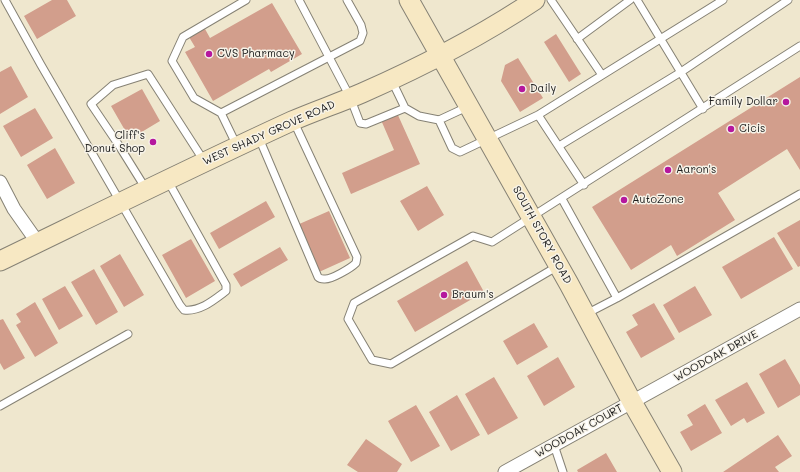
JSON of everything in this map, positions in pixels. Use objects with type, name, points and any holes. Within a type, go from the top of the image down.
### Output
[{"type":"main road","name":"SOUTH STORY ROAD","points":[[409,0],[559,265],[632,402],[672,472]]},
{"type":"main road","name":"WEST SHADY GROVE ROAD","points":[[0,261],[237,146],[293,120],[391,79],[441,55],[535,0]]},
{"type":"street","points":[[0,182],[14,209],[38,243]]},
{"type":"street","name":"WOODOAK DRIVE","points":[[632,402],[800,309]]},
{"type":"street","name":"WOODOAK COURT","points":[[505,472],[632,402]]},
{"type":"lane","points":[[4,0],[180,305],[184,310],[190,311],[202,308],[226,291],[226,285],[167,179]]},
{"type":"lane","points":[[237,146],[221,113],[194,98],[172,61],[183,37],[246,0]]},
{"type":"lane","points":[[299,0],[350,97],[360,123],[366,124],[404,108]]},
{"type":"lane","points":[[221,113],[360,41],[363,33],[361,25],[347,0]]},
{"type":"lane","points":[[551,0],[602,75]]},
{"type":"lane","points":[[577,39],[630,0]]},
{"type":"lane","points":[[637,0],[703,109]]},
{"type":"lane","points":[[439,120],[452,148],[460,152],[538,115],[723,0]]},
{"type":"lane","points":[[559,146],[681,72],[788,0]]},
{"type":"lane","points":[[559,265],[391,364],[372,360],[348,319],[354,304],[473,236],[492,242],[584,185],[800,46]]},
{"type":"lane","points":[[146,189],[91,104],[113,85],[148,74],[204,162]]},
{"type":"lane","points":[[391,79],[404,108],[419,116],[439,120],[470,106]]},
{"type":"lane","points":[[538,115],[584,185]]},
{"type":"lane","points":[[258,137],[318,277],[322,280],[328,279],[352,268],[357,261],[354,248],[293,120]]},
{"type":"lane","points":[[585,314],[617,298],[800,194]]},
{"type":"lane","points":[[562,199],[617,298]]},
{"type":"lane","points":[[0,406],[128,334]]},
{"type":"lane","points":[[554,445],[563,472]]},
{"type":"building","points":[[52,0],[67,0],[76,16],[37,39],[24,16]]},
{"type":"building","name":"CVS Pharmacy","points":[[272,3],[302,54],[271,72],[269,69],[213,101],[185,52],[195,47],[189,37],[205,29],[210,38]]},
{"type":"building","points":[[556,34],[581,74],[569,82],[544,42]]},
{"type":"building","name":"Daily","points":[[518,58],[543,98],[520,112],[501,81],[505,65]]},
{"type":"building","points":[[11,66],[28,97],[0,114],[0,72]]},
{"type":"building","points":[[800,77],[800,170],[787,149],[718,193],[735,220],[677,256],[671,245],[631,270],[592,207]]},
{"type":"building","points":[[142,89],[160,121],[130,139],[111,106]]},
{"type":"building","points":[[35,108],[53,138],[21,157],[3,126]]},
{"type":"building","points":[[397,113],[420,164],[351,194],[342,173],[394,150],[381,120]]},
{"type":"building","points":[[55,148],[75,183],[47,199],[27,165]]},
{"type":"building","points":[[427,186],[444,215],[418,231],[400,201]]},
{"type":"building","points":[[266,201],[275,217],[219,249],[210,233]]},
{"type":"building","points":[[329,211],[350,258],[319,272],[297,225]]},
{"type":"building","points":[[800,220],[800,266],[798,267],[777,233]]},
{"type":"building","points":[[774,237],[793,269],[741,299],[722,267]]},
{"type":"building","points":[[191,239],[215,281],[186,298],[162,255]]},
{"type":"building","points":[[280,247],[288,260],[241,287],[233,274]]},
{"type":"building","points":[[120,254],[144,295],[124,307],[100,266]]},
{"type":"building","points":[[467,261],[484,292],[415,332],[397,301]]},
{"type":"building","points":[[94,269],[118,312],[96,325],[71,282]]},
{"type":"building","points":[[65,286],[83,316],[59,330],[42,299]]},
{"type":"building","points":[[695,286],[712,315],[679,333],[663,305]]},
{"type":"building","points":[[35,302],[58,343],[35,357],[16,325],[21,322],[16,314]]},
{"type":"building","points":[[654,303],[675,339],[641,358],[626,332],[638,325],[632,315]]},
{"type":"building","points":[[3,319],[25,358],[4,370],[0,363],[0,320]]},
{"type":"building","points":[[534,323],[548,347],[517,365],[503,341]]},
{"type":"building","points":[[558,357],[575,387],[544,406],[527,376]]},
{"type":"building","points":[[785,359],[800,385],[800,395],[778,408],[759,374]]},
{"type":"building","points":[[494,377],[518,418],[488,435],[465,394]]},
{"type":"building","points":[[747,382],[765,413],[747,423],[744,418],[731,426],[715,400]]},
{"type":"building","points":[[457,395],[480,435],[451,451],[429,412]]},
{"type":"building","points":[[705,404],[722,433],[691,451],[680,432],[693,425],[687,415]]},
{"type":"building","points":[[416,405],[440,446],[411,462],[388,421]]},
{"type":"building","points":[[778,435],[792,456],[775,467],[779,472],[723,472]]},
{"type":"building","points":[[366,439],[402,464],[397,472],[358,472],[347,465]]},
{"type":"building","points":[[606,453],[617,472],[578,472],[577,470]]},
{"type":"place","name":"CVS Pharmacy","points":[[209,54]]},
{"type":"place","name":"Daily","points":[[522,89]]},
{"type":"place","name":"Family Dollar","points":[[786,102]]},
{"type":"place","name":"Cicis","points":[[731,129]]},
{"type":"place","name":"Cliff's Donut Shop","points":[[153,142]]},
{"type":"place","name":"Aaron's","points":[[668,170]]},
{"type":"place","name":"AutoZone","points":[[624,200]]},
{"type":"place","name":"Braum's","points":[[444,295]]}]
